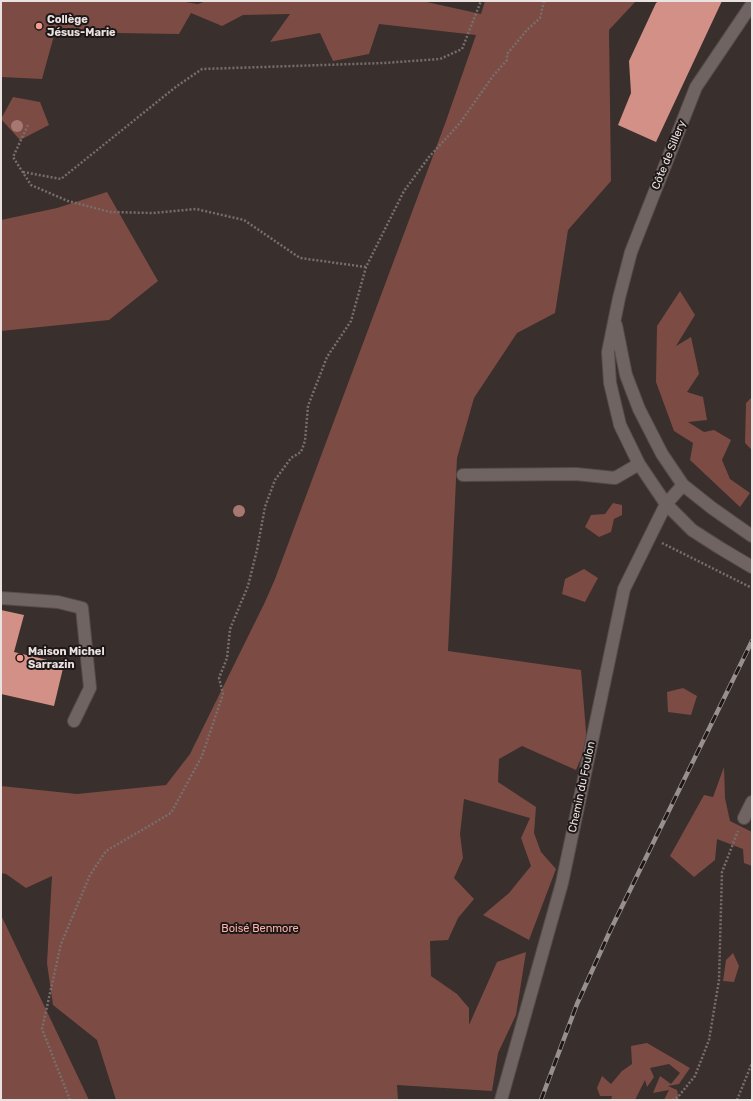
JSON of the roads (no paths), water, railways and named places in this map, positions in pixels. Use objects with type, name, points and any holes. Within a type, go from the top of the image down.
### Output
[{"type":"street","name":"Côte de Sillery","points":[[752,4],[696,87],[631,252],[608,352],[610,383],[620,425],[639,464],[666,504],[692,530],[752,567]]},
{"type":"street","name":"Côte de Sillery","points":[[615,319],[626,375],[639,409],[662,454],[683,485],[712,508],[752,536]]},
{"type":"street","points":[[463,474],[576,474],[615,478],[639,464]]},
{"type":"street","name":"Chemin du Foulon","points":[[501,1100],[562,883],[624,589],[666,504],[683,485]]},
{"type":"street","points":[[1,598],[58,602],[82,608],[90,688],[74,721]]},
{"type":"street","points":[[744,818],[752,802]]},
{"type":"railway","points":[[541,1100],[577,1004],[610,931],[752,641]]},
{"type":"place","name":"Collège Jésus-Marie","points":[[39,26]]},
{"type":"place","name":"Maison Michel Sarrazin","points":[[20,658]]},
{"type":"park label","name":"Boisé Benmore","points":[[260,929]]}]
